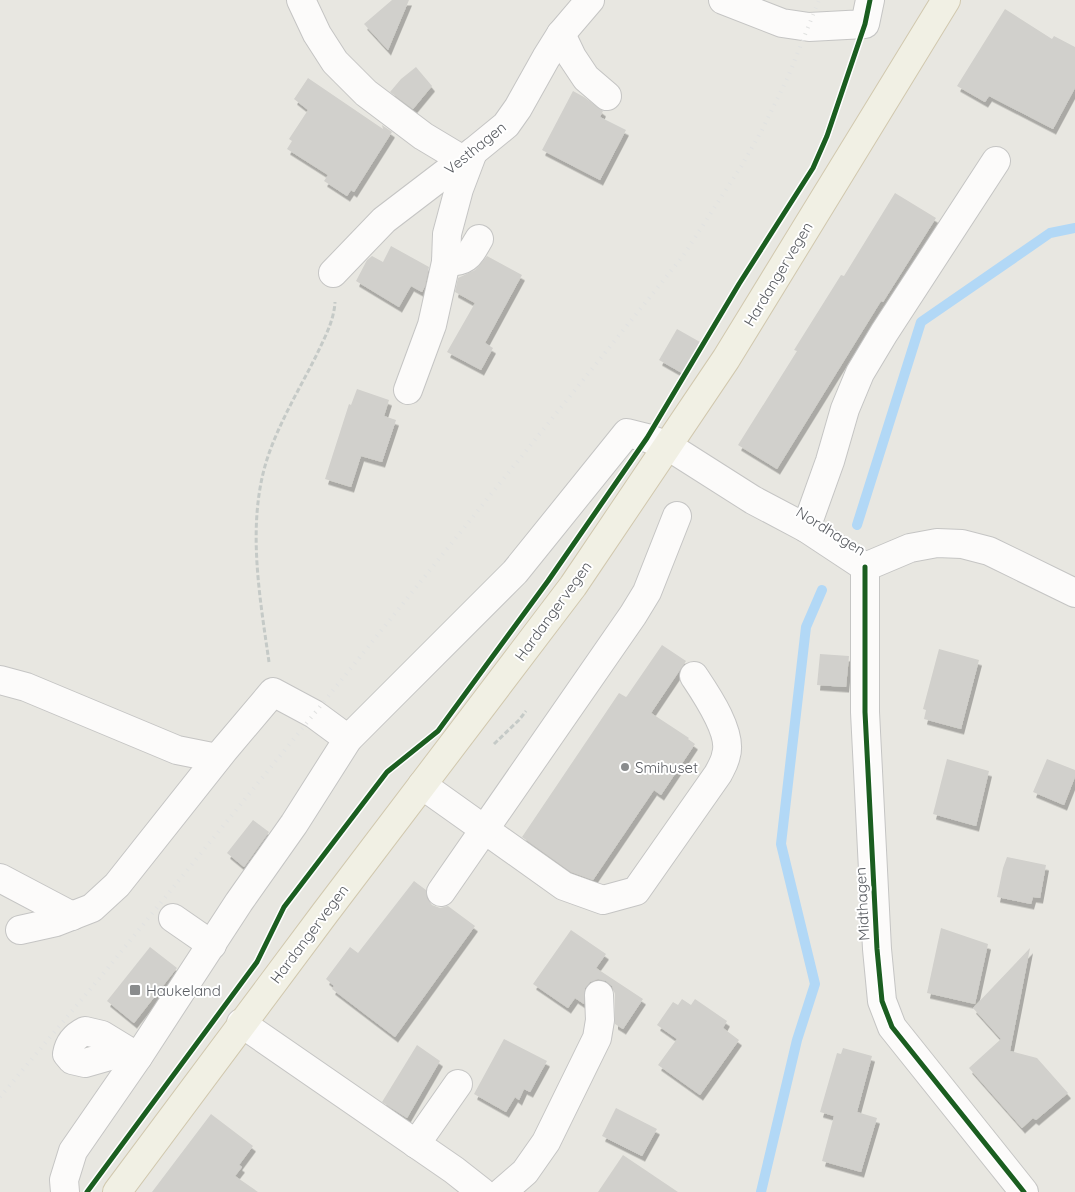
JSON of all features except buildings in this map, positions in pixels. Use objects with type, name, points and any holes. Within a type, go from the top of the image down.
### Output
[{"type":"main road","name":"Hardangervegen","points":[[117,1192],[241,1023],[573,586],[726,359],[946,0]]},
{"type":"street","points":[[301,0],[317,34],[335,62],[366,93],[423,136],[468,156],[447,234],[446,262],[432,325],[408,390]]},
{"type":"street","name":"Vesthagen","points":[[333,272],[384,220],[468,156],[506,124],[518,108],[561,34],[590,0]]},
{"type":"street","points":[[723,0],[782,23],[809,27],[868,12]]},
{"type":"street","points":[[561,34],[572,57],[586,78],[607,96]]},
{"type":"street","points":[[806,528],[830,461],[845,409],[860,373],[996,161]]},
{"type":"street","points":[[446,262],[459,262],[470,254],[479,239]]},
{"type":"street","name":"Nordhagen","points":[[348,739],[515,572],[627,433],[668,446],[753,500],[806,528],[865,567],[910,548],[937,543],[962,544],[989,551],[1075,593]]},
{"type":"street","points":[[441,892],[633,615],[647,592],[677,516]]},
{"type":"street","name":"Midthagen","points":[[865,567],[865,712],[877,949],[882,1001],[892,1027],[1024,1192]]},
{"type":"street","points":[[422,785],[564,886],[603,900],[636,891],[718,774],[727,754],[725,735],[714,705],[694,676]]},
{"type":"street","points":[[0,680],[26,687],[177,750],[217,758]]},
{"type":"street","points":[[20,930],[56,922],[92,908],[117,885],[217,758],[273,692],[314,714],[348,739],[294,824],[239,902],[212,945],[133,1054],[73,1150],[64,1180],[65,1192]]},
{"type":"street","points":[[0,878],[72,916]]},
{"type":"street","points":[[173,918],[212,945]]},
{"type":"street","points":[[502,1192],[525,1172],[546,1142],[596,1038],[600,1020],[599,995]]},
{"type":"street","points":[[241,1023],[454,1170],[482,1192]]},
{"type":"street","points":[[416,1144],[458,1084]]},
{"type":"path","points":[[273,692],[258,582],[257,518],[262,476],[271,447],[324,339],[334,313],[336,297],[333,272]]},
{"type":"waterway","points":[[857,525],[921,322],[1050,233],[1075,228]]},
{"type":"waterway","points":[[761,1192],[797,1040],[815,984],[781,844],[806,627],[822,590]]},
{"type":"railway","points":[[0,1097],[103,974],[683,256],[742,165],[762,130],[788,77],[819,0]]},
{"type":"cycle path","points":[[87,1192],[257,962],[284,907],[387,772],[438,731],[548,581],[647,438],[739,284],[813,168],[827,136],[865,24],[870,0]]},
{"type":"cycle path","points":[[865,567],[865,712],[877,949],[882,1001],[892,1027],[1024,1192]]},
{"type":"place","name":"Smihuset","points":[[625,767]]},
{"type":"place","name":"Haukeland","points":[[135,990]]}]
